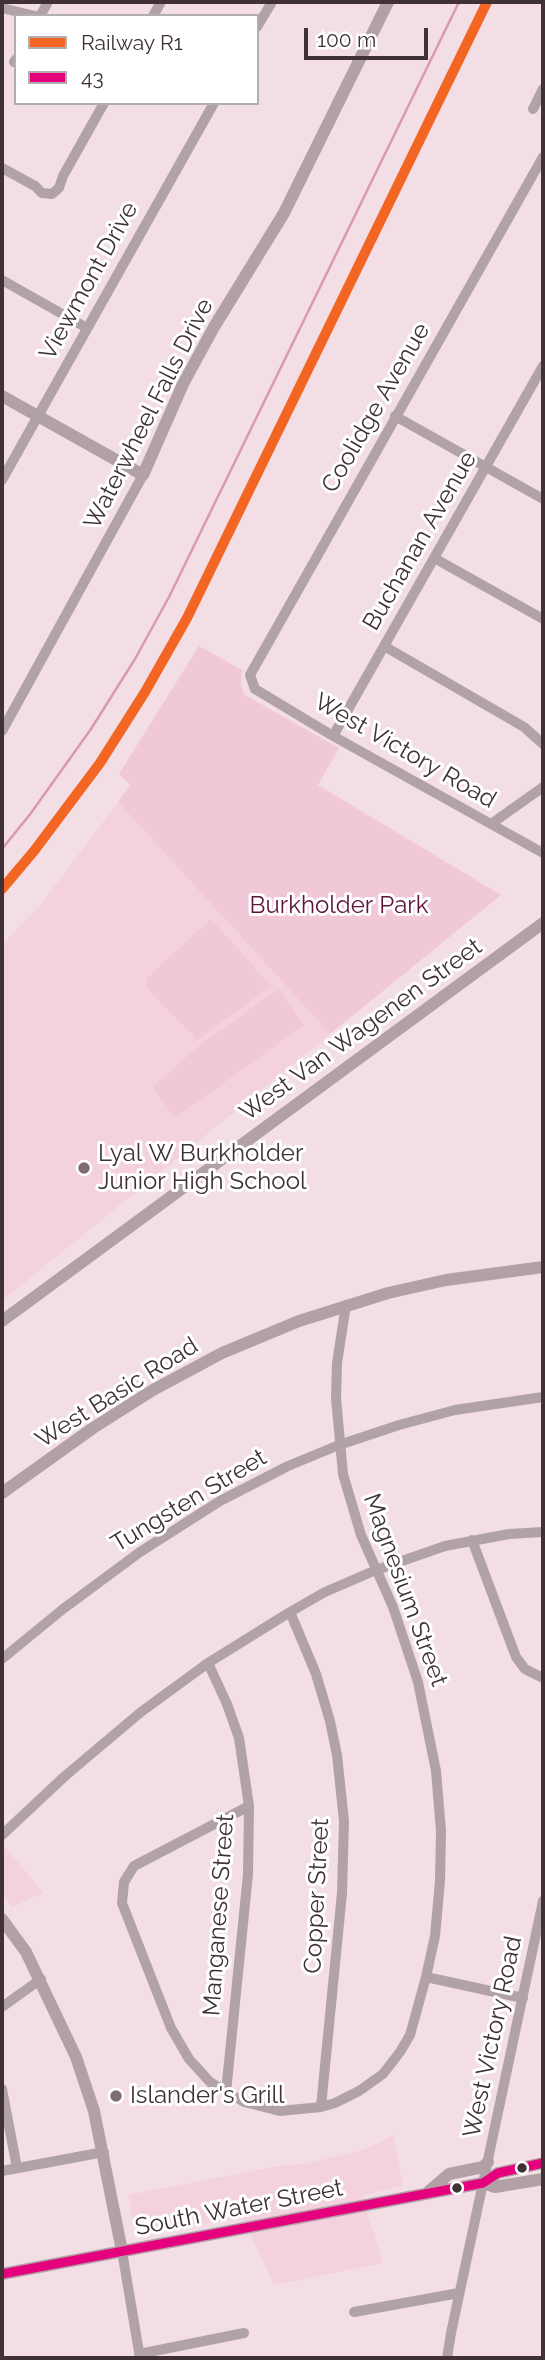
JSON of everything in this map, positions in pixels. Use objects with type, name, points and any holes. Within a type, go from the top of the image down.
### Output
[{"type":"street","points":[[259,24],[272,2]]},
{"type":"street","name":"Waterwheel Falls Drive","points":[[2,732],[144,475],[183,384],[214,327],[284,212],[388,2]]},
{"type":"street","points":[[2,8],[27,14]]},
{"type":"street","points":[[533,110],[543,89]]},
{"type":"street","points":[[2,168],[43,193],[52,194],[59,188],[103,105]]},
{"type":"street","name":"Viewmont Drive","points":[[2,480],[213,105]]},
{"type":"street","name":"Coolidge Avenue","points":[[250,682],[251,669],[543,157]]},
{"type":"street","points":[[2,281],[87,328]]},
{"type":"street","name":"Buchanan Avenue","points":[[333,736],[486,467],[540,379],[543,366]]},
{"type":"street","points":[[2,396],[144,475]]},
{"type":"street","points":[[396,416],[543,499]]},
{"type":"street","points":[[434,558],[543,619]]},
{"type":"street","points":[[384,646],[524,727],[543,744]]},
{"type":"street","name":"West Victory Road","points":[[250,682],[255,689],[333,736],[543,853]]},
{"type":"street","points":[[491,824],[543,787]]},
{"type":"street","name":"West Van Wagenen Street","points":[[2,1321],[543,923]]},
{"type":"street","name":"West Basic Road","points":[[2,1493],[74,1441],[153,1390],[222,1353],[299,1321],[446,1279],[543,1267]]},
{"type":"street","name":"Magnesium Street","points":[[249,1806],[134,1866],[124,1882],[122,1903],[171,2028],[189,2059],[210,2082],[244,2102],[281,2111],[321,2107],[359,2091],[383,2074],[410,2035],[435,1936],[440,1881],[441,1831],[436,1771],[418,1682],[393,1607],[350,1503],[339,1445],[337,1363],[346,1306]]},
{"type":"street","name":"Tungsten Street","points":[[2,1659],[139,1552],[220,1501],[288,1466],[339,1445],[455,1410],[543,1397]]},
{"type":"street","points":[[2,1835],[65,1776],[141,1712],[208,1663],[325,1592],[376,1570],[445,1546],[509,1534],[543,1532]]},
{"type":"street","points":[[472,1540],[516,1657],[525,1669],[543,1678]]},
{"type":"street","name":"Copper Street","points":[[290,1612],[316,1674],[330,1721],[337,1755],[344,1821],[342,1893],[321,2107]]},
{"type":"street","name":"Manganese Street","points":[[208,1663],[239,1738],[249,1806],[248,1874],[226,2092]]},
{"type":"street","name":"West Victory Road","points":[[447,2358],[543,1900]]},
{"type":"street","points":[[2,1919],[26,1952],[41,1979],[76,2057],[94,2111],[104,2152],[139,2356],[244,2333]]},
{"type":"street","points":[[426,1977],[523,1997]]},
{"type":"street","points":[[2,2007],[41,1979]]},
{"type":"street","points":[[2,2089],[17,2168]]},
{"type":"street","points":[[2,2171],[104,2152]]},
{"type":"street","points":[[426,2193],[449,2175],[483,2167],[488,2162]]},
{"type":"street","name":"South Water Street","points":[[2,2274],[483,2183],[498,2173],[543,2163]]},
{"type":"street","name":"South Water Street","points":[[483,2183],[495,2187],[543,2179]]},
{"type":"street","points":[[354,2312],[459,2292]]},
{"type":"shaded area","name":"Lyal W Burkholder Junior High School","points":[[118,802],[330,1034],[2,1301],[2,945],[41,904]]},
{"type":"shaded area","points":[[4,1845],[43,1893],[12,1907],[2,1894]]},
{"type":"shaded area","points":[[393,2135],[403,2185],[362,2196],[383,2263],[274,2285],[243,2218],[136,2234],[128,2195],[279,2166],[305,2164],[359,2151]]},
{"type":"green space","name":"Burkholder Park","points":[[199,646],[242,670],[241,687],[245,695],[339,748],[318,785],[501,895],[330,1034],[118,802],[130,785],[119,774]]},
{"type":"green space","points":[[211,919],[271,986],[197,1040],[147,988],[147,978]]},
{"type":"green space","points":[[278,989],[304,1025],[175,1118],[153,1087],[199,1046]]},
{"type":"waterway","points":[[2,849],[91,729],[135,659],[169,597],[459,2]]},
{"type":"rail line","name":"R1","points":[[2,889],[100,763],[187,618],[487,2]]},
{"type":"transit line","name":"43","points":[[2,2274],[483,2183],[498,2173],[543,2163]]},
{"type":"place","name":"Lyal W Burkholder Junior High School","points":[[84,1168]]},
{"type":"place","name":"Islander's Grill","points":[[116,2096]]}]
